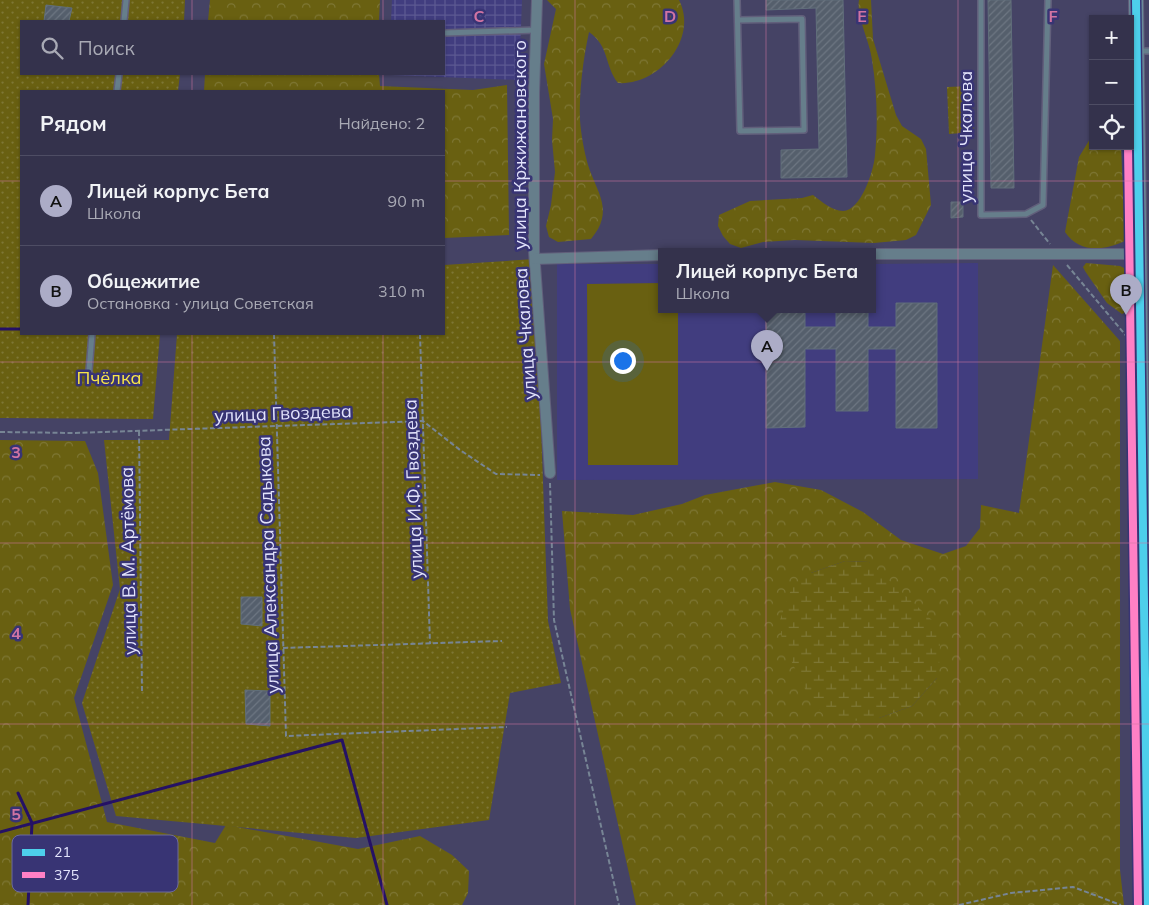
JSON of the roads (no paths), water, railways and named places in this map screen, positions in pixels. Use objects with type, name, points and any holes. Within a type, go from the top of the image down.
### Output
[{"type":"street","name":"улица Кржижановского","points":[[535,259],[537,0]]},
{"type":"street","points":[[1136,0],[1143,51],[1139,254],[1145,424],[1148,905]]},
{"type":"street","points":[[876,254],[1139,254]]},
{"type":"street","name":"улица Чкалова","points":[[550,473],[535,259],[658,255]]},
{"type":"lane","points":[[124,20],[126,0]]},
{"type":"lane","points":[[737,0],[740,131],[804,130],[802,19],[738,20]]},
{"type":"lane","name":"улица Чкалова","points":[[981,0],[981,215],[1026,214],[1043,205],[1048,0]]},
{"type":"lane","name":"улица Кржижановского","points":[[445,33],[536,30]]},
{"type":"lane","points":[[117,90],[119,75]]},
{"type":"lane","points":[[88,371],[92,335]]},
{"type":"waterway","points":[[0,329],[20,329]]},
{"type":"waterway","points":[[0,832],[342,740],[387,905]]},
{"type":"waterway","points":[[18,793],[32,823],[31,835]]},
{"type":"waterway","points":[[28,905],[29,892]]},
{"type":"place","name":"Общежитие","points":[[1126,315]]},
{"type":"place","name":"Лицей корпус Бета","points":[[767,371]]},
{"type":"park label","name":"Пчёлка","points":[[109,377]]}]
